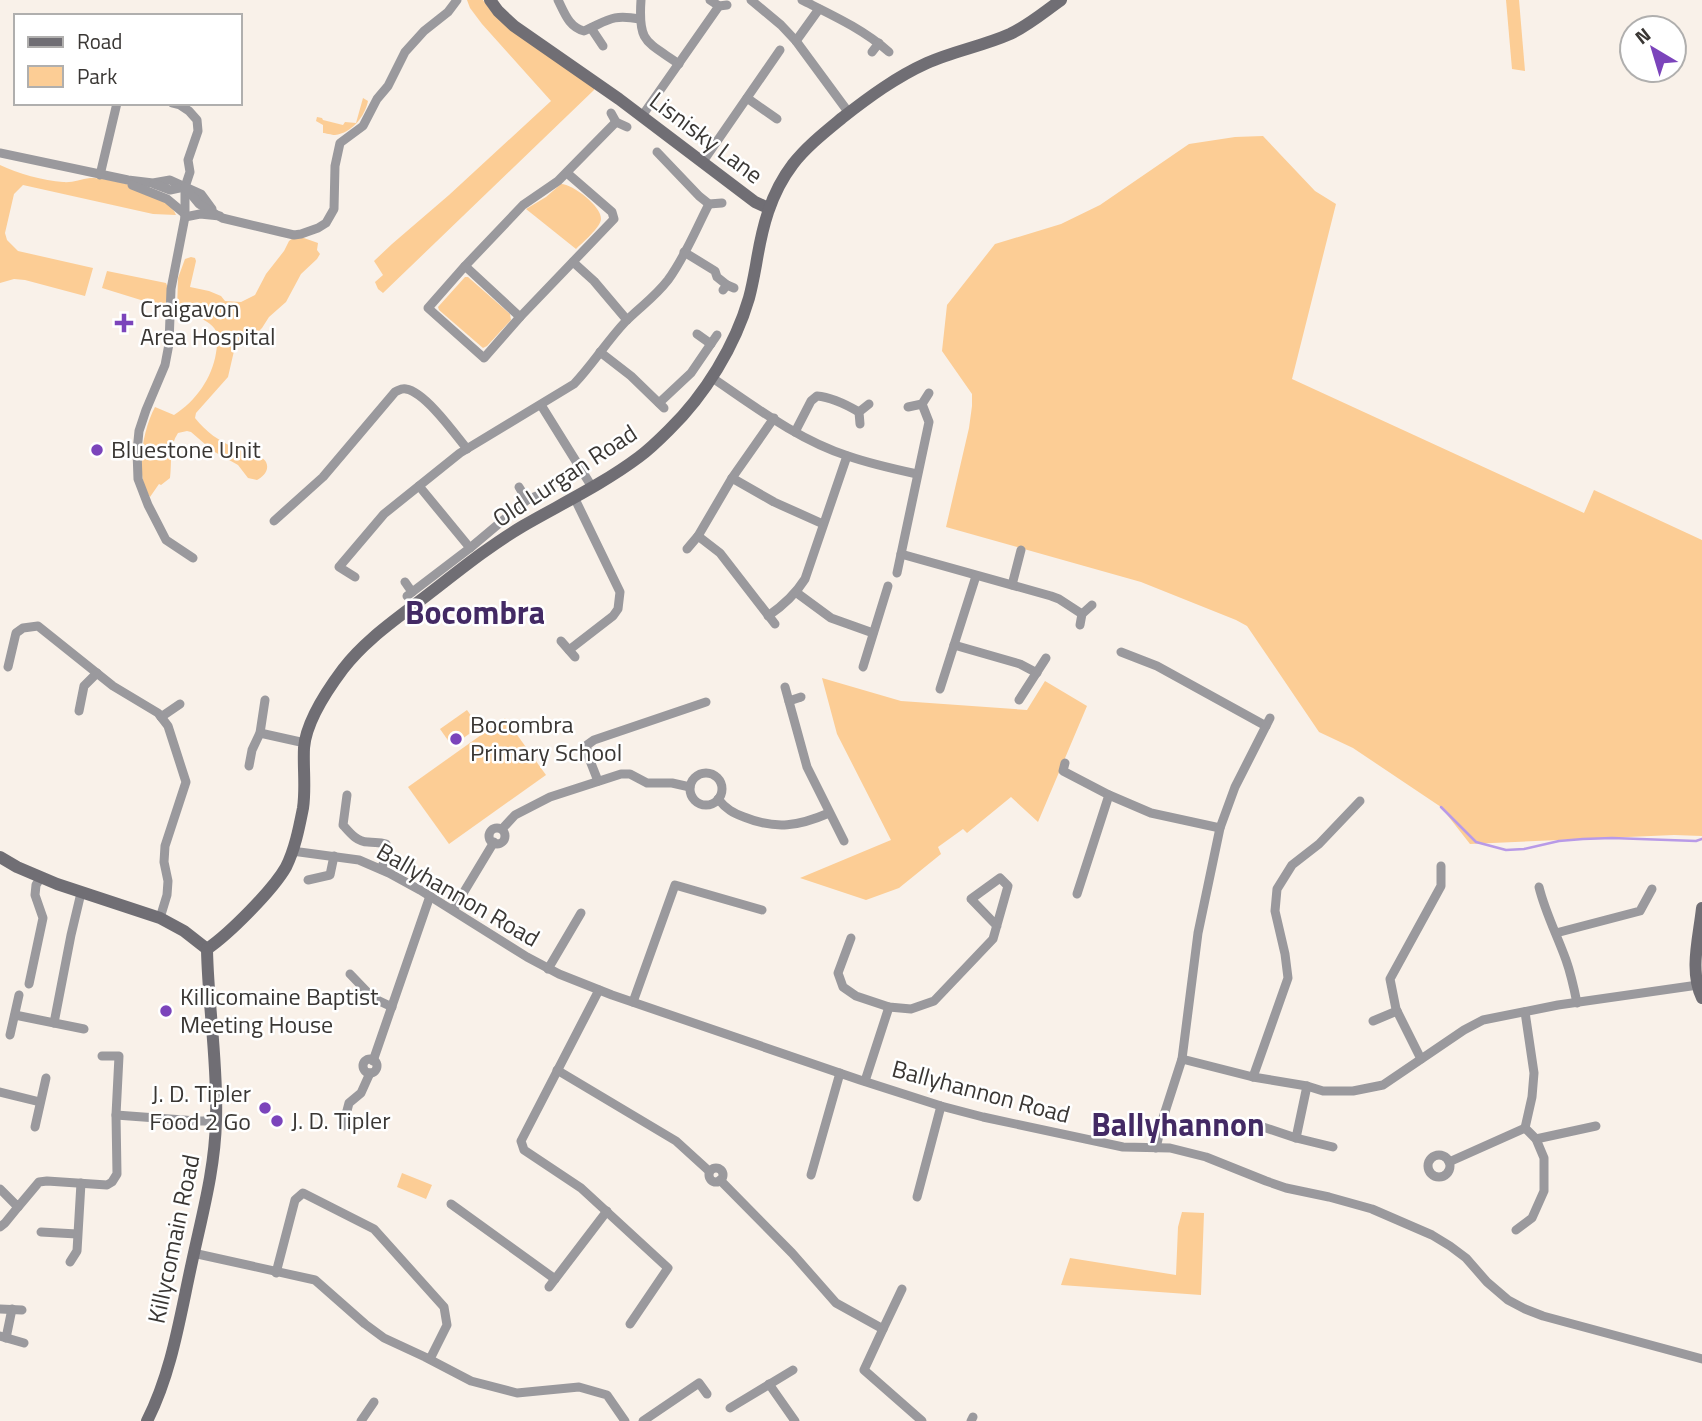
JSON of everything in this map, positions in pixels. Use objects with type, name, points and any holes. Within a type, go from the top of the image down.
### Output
[{"type":"street","points":[[128,180],[132,185],[167,199],[185,215],[216,213],[294,235],[318,228],[326,223],[334,209],[335,166],[340,143],[363,126],[405,52],[424,31],[448,12],[457,0]]},
{"type":"street","name":"Lisnisky Lane","points":[[490,0],[498,12],[514,26],[619,99],[755,202],[768,208]]},
{"type":"street","points":[[558,0],[569,22],[576,29],[584,31],[609,18],[623,16],[640,19]]},
{"type":"street","points":[[641,0],[642,34],[648,43],[679,64]]},
{"type":"street","points":[[642,116],[723,6],[710,0]]},
{"type":"street","points":[[751,0],[796,41],[849,113]]},
{"type":"street","points":[[802,0],[879,43],[888,52]]},
{"type":"street","name":"Old Lurgan Road","points":[[304,743],[313,719],[343,670],[366,644],[519,528],[640,457],[671,428],[712,377],[734,338],[750,297],[768,208],[794,163],[822,134],[884,86],[916,69],[1026,26],[1061,0]]},
{"type":"street","points":[[796,41],[819,9]]},
{"type":"street","points":[[591,28],[603,46]]},
{"type":"street","points":[[872,52],[879,43]]},
{"type":"street","points":[[702,163],[780,50]]},
{"type":"street","points":[[747,98],[777,119]]},
{"type":"street","points":[[100,174],[117,105]]},
{"type":"street","points":[[180,105],[197,120],[198,126],[188,160],[190,172],[185,187],[185,215],[171,289],[167,357],[139,431],[138,479],[166,540],[193,558]]},
{"type":"street","points":[[567,173],[612,212],[614,219],[484,358],[428,308],[523,205],[567,173],[613,117],[627,128]]},
{"type":"street","points":[[0,153],[128,180],[153,183],[170,180],[201,194],[216,213]]},
{"type":"street","points":[[659,157],[709,204],[722,204]]},
{"type":"street","points":[[355,577],[337,570],[384,514],[467,449],[574,384],[627,320],[653,299],[670,278],[709,204]]},
{"type":"street","points":[[684,252],[715,271],[728,288]]},
{"type":"street","points":[[573,262],[594,281],[627,320]]},
{"type":"street","points":[[465,266],[520,317]]},
{"type":"street","points":[[600,352],[662,405],[691,373],[714,339],[697,334]]},
{"type":"street","points":[[712,377],[795,432],[847,456],[917,474]]},
{"type":"street","points":[[274,521],[323,478],[395,392],[401,389],[416,393],[427,402],[467,449]]},
{"type":"street","points":[[908,407],[922,404],[929,393]]},
{"type":"street","points":[[795,432],[811,401],[817,396],[859,412]]},
{"type":"street","points":[[859,412],[869,404]]},
{"type":"street","points":[[897,573],[929,422],[922,404]]},
{"type":"street","points":[[541,405],[592,487]]},
{"type":"street","points":[[859,412],[860,425]]},
{"type":"street","points":[[687,549],[774,418]]},
{"type":"street","points":[[768,616],[797,593],[805,579],[847,456]]},
{"type":"street","points":[[732,478],[774,502],[824,524]]},
{"type":"street","points":[[419,486],[470,548]]},
{"type":"street","points":[[519,487],[527,500]]},
{"type":"street","points":[[405,582],[409,594],[527,500],[539,495]]},
{"type":"street","points":[[561,641],[572,653],[613,616],[618,609],[620,592],[574,498]]},
{"type":"street","points":[[698,536],[720,553],[775,624]]},
{"type":"street","points":[[1012,585],[1021,550]]},
{"type":"street","points":[[901,554],[1059,599],[1082,614]]},
{"type":"street","points":[[940,689],[976,576]]},
{"type":"street","points":[[863,667],[888,586]]},
{"type":"street","points":[[797,593],[836,621],[873,633]]},
{"type":"street","points":[[1080,625],[1082,614],[1092,605]]},
{"type":"street","points":[[8,667],[16,633],[23,628],[38,626],[113,686],[158,713],[168,726],[186,782],[165,846],[164,862],[168,881],[160,918]]},
{"type":"street","points":[[1134,644],[1126,653],[1268,722],[1235,787],[1220,828],[1198,933],[1182,1059],[1156,1148]]},
{"type":"street","points":[[954,645],[1020,664],[1037,673]]},
{"type":"street","points":[[1020,700],[1046,658]]},
{"type":"street","points":[[79,711],[84,686],[97,673]]},
{"type":"street","points":[[785,687],[807,767],[844,841]]},
{"type":"street","points":[[789,701],[801,697]]},
{"type":"street","points":[[249,766],[252,750],[260,733],[265,700]]},
{"type":"street","points":[[598,781],[587,753],[587,745],[594,740],[706,702]]},
{"type":"street","points":[[161,717],[180,704]]},
{"type":"street","points":[[0,857],[82,893],[160,918],[184,931],[206,949],[222,939],[263,896],[284,870],[292,851],[303,804],[304,743],[260,733]]},
{"type":"street","points":[[1065,763],[1063,771],[1151,813],[1220,828]]},
{"type":"street","points":[[710,773],[719,779],[721,794],[718,799],[709,805],[699,804],[692,797],[690,787],[695,777],[710,773]]},
{"type":"street","points":[[453,910],[494,842],[490,836],[491,832],[497,828],[502,829],[515,815],[550,797],[621,774],[630,774],[647,783],[672,783],[690,787]]},
{"type":"street","points":[[347,794],[344,825],[353,837],[365,843],[378,841],[386,844],[389,849],[381,869]]},
{"type":"street","points":[[1077,894],[1109,795]]},
{"type":"street","points":[[718,799],[726,809],[755,822],[774,826],[799,824],[829,813]]},
{"type":"street","points":[[1253,1077],[1288,978],[1276,911],[1277,889],[1292,865],[1319,844],[1360,801]]},
{"type":"street","name":"Ballyhannon Road","points":[[292,851],[359,860],[430,896],[548,969],[599,990],[840,1073],[983,1117],[1112,1145],[1170,1148],[1206,1157],[1276,1185],[1351,1203],[1392,1217],[1450,1246],[1466,1258],[1492,1287],[1524,1309],[1702,1359]]},
{"type":"street","points":[[308,880],[330,875],[334,856]]},
{"type":"street","points":[[1421,1059],[1397,1011],[1390,979],[1441,886],[1441,866]]},
{"type":"street","points":[[29,984],[33,951],[43,918],[35,895],[36,885],[41,877]]},
{"type":"street","points":[[851,937],[838,973],[843,987],[856,996],[889,1007],[911,1009],[934,1002],[993,939],[1008,886],[1000,878],[971,899],[996,926]]},
{"type":"street","points":[[633,1002],[675,884],[762,910]]},
{"type":"street","points":[[1539,887],[1545,912],[1567,963],[1577,1003]]},
{"type":"street","points":[[1556,933],[1640,911],[1652,889]]},
{"type":"street","points":[[54,1023],[82,893]]},
{"type":"street","points":[[343,1126],[349,1103],[361,1093],[370,1073],[364,1070],[363,1066],[366,1060],[373,1060],[430,896]]},
{"type":"street","points":[[1182,1059],[1323,1091],[1353,1091],[1382,1085],[1483,1020],[1577,1003],[1700,992],[1696,950],[1702,908]]},
{"type":"street","points":[[548,969],[581,914]]},
{"type":"street","name":"Killycomain Road","points":[[147,1421],[170,1359],[213,1168],[217,1090],[206,949]]},
{"type":"street","points":[[350,974],[373,998],[392,1007]]},
{"type":"street","points":[[599,990],[521,1141],[524,1150],[581,1188],[668,1268],[630,1324]]},
{"type":"street","points":[[10,1035],[19,995]]},
{"type":"street","points":[[866,1081],[889,1007]]},
{"type":"street","points":[[1373,1021],[1397,1011]]},
{"type":"street","points":[[1525,1012],[1534,1073],[1525,1128]]},
{"type":"street","points":[[15,1015],[84,1029]]},
{"type":"street","points":[[3,1225],[39,1182],[107,1185],[117,1174],[119,1056],[102,1056]]},
{"type":"street","points":[[557,1070],[676,1140],[709,1171],[711,1180],[720,1180],[792,1253],[836,1303],[883,1329]]},
{"type":"street","points":[[811,1175],[840,1073]]},
{"type":"street","points":[[35,1127],[46,1077]]},
{"type":"street","points":[[1296,1138],[1307,1086]]},
{"type":"street","points":[[0,1092],[40,1102]]},
{"type":"street","points":[[916,1197],[941,1106]]},
{"type":"street","points":[[116,1115],[216,1121]]},
{"type":"street","points":[[1254,1124],[1332,1147]]},
{"type":"street","points":[[1536,1139],[1596,1126]]},
{"type":"street","points":[[1516,1230],[1532,1218],[1544,1191],[1544,1158],[1536,1139],[1525,1128]]},
{"type":"street","points":[[1449,1162],[1525,1128]]},
{"type":"street","points":[[70,1262],[77,1251],[81,1183]]},
{"type":"street","points":[[0,1189],[18,1206]]},
{"type":"street","points":[[276,1273],[295,1200],[303,1193],[374,1229],[444,1307],[447,1325],[430,1359]]},
{"type":"street","points":[[451,1204],[555,1279]]},
{"type":"street","points":[[549,1287],[607,1211]]},
{"type":"street","points":[[41,1232],[77,1234]]},
{"type":"street","points":[[193,1254],[314,1280],[384,1338],[471,1381],[517,1393],[579,1387],[607,1395],[625,1421]]},
{"type":"street","points":[[902,1289],[864,1370],[922,1421]]},
{"type":"street","points":[[0,1309],[22,1310]]},
{"type":"street","points":[[12,1310],[3,1337],[24,1343]]},
{"type":"street","points":[[730,1408],[793,1370]]},
{"type":"street","points":[[643,1421],[699,1383],[707,1394]]},
{"type":"street","points":[[769,1384],[795,1421]]},
{"type":"street","points":[[361,1421],[374,1402]]},
{"type":"green space","points":[[467,0],[483,0],[492,12],[594,87],[594,90],[383,293],[375,282],[383,275],[374,261],[551,101],[482,24]]},
{"type":"green space","points":[[1506,0],[1519,0],[1525,71],[1512,69]]},
{"type":"green space","points":[[363,98],[368,101],[356,123]]},
{"type":"green space","points":[[317,117],[343,125],[345,122],[356,123],[347,131],[335,135],[323,133],[323,125],[316,121]]},
{"type":"green space","points":[[1263,136],[1315,191],[1336,204],[1292,379],[1584,513],[1594,490],[1702,540],[1702,836],[1470,844],[1441,807],[1353,748],[1319,732],[1247,626],[1141,582],[946,527],[972,406],[972,394],[942,351],[947,305],[995,244],[1061,224],[1100,205],[1189,144]]},
{"type":"green space","points":[[0,165],[56,181],[70,182],[90,178],[111,180],[152,194],[171,207],[176,215],[153,214],[23,185],[14,194],[5,233],[7,240],[18,251],[93,268],[85,296],[25,280],[14,279],[0,283]]},
{"type":"green space","points":[[561,184],[586,197],[600,214],[598,226],[576,249],[526,209]]},
{"type":"green space","points":[[301,237],[318,243],[317,250],[320,254],[301,274],[286,302],[269,317],[256,334],[239,342],[228,377],[196,413],[195,418],[208,432],[224,442],[263,459],[267,465],[265,473],[257,480],[248,478],[238,465],[213,451],[187,431],[178,433],[173,443],[170,478],[159,484],[150,497],[145,488],[141,465],[144,439],[155,407],[174,415],[189,403],[207,380],[217,348],[217,334],[212,326],[194,315],[192,319],[179,316],[177,311],[178,278],[185,259],[191,257],[196,261],[190,287],[209,291],[221,296],[225,301],[241,302],[255,295],[289,241]]},
{"type":"green space","points":[[107,271],[166,283],[166,317],[157,305],[102,288]]},
{"type":"green space","points":[[465,277],[510,314],[511,320],[483,348],[438,307]]},
{"type":"green space","points":[[822,678],[901,701],[1027,710],[1045,681],[1087,706],[1038,822],[1011,797],[967,833],[963,829],[938,847],[941,854],[899,888],[866,900],[800,878],[891,840],[837,734]]},
{"type":"green space","points":[[467,710],[479,727],[452,746],[440,729]]},
{"type":"green space","points":[[505,718],[546,775],[449,844],[408,787]]},
{"type":"green space","points":[[402,1173],[432,1185],[426,1199],[397,1187]]},
{"type":"green space","points":[[1182,1212],[1204,1213],[1201,1295],[1061,1285],[1070,1258],[1176,1275],[1178,1227]]},
{"type":"waterway","points":[[1441,807],[1476,842],[1506,850],[1583,839],[1702,839]]},
{"type":"place","name":"Craigavon Area Hospital","points":[[124,323]]},
{"type":"place","name":"Bluestone Unit","points":[[97,450]]},
{"type":"place","name":"Bocombra Primary School","points":[[456,739]]},
{"type":"place","name":"Killicomaine Baptist Meeting House","points":[[166,1011]]},
{"type":"place","name":"J. D. Tipler Food 2 Go","points":[[265,1108]]},
{"type":"place","name":"J. D. Tipler","points":[[277,1121]]},
{"type":"district","name":"Bocombra","points":[[475,613]]},
{"type":"district","name":"Ballyhannon","points":[[1178,1125]]}]
